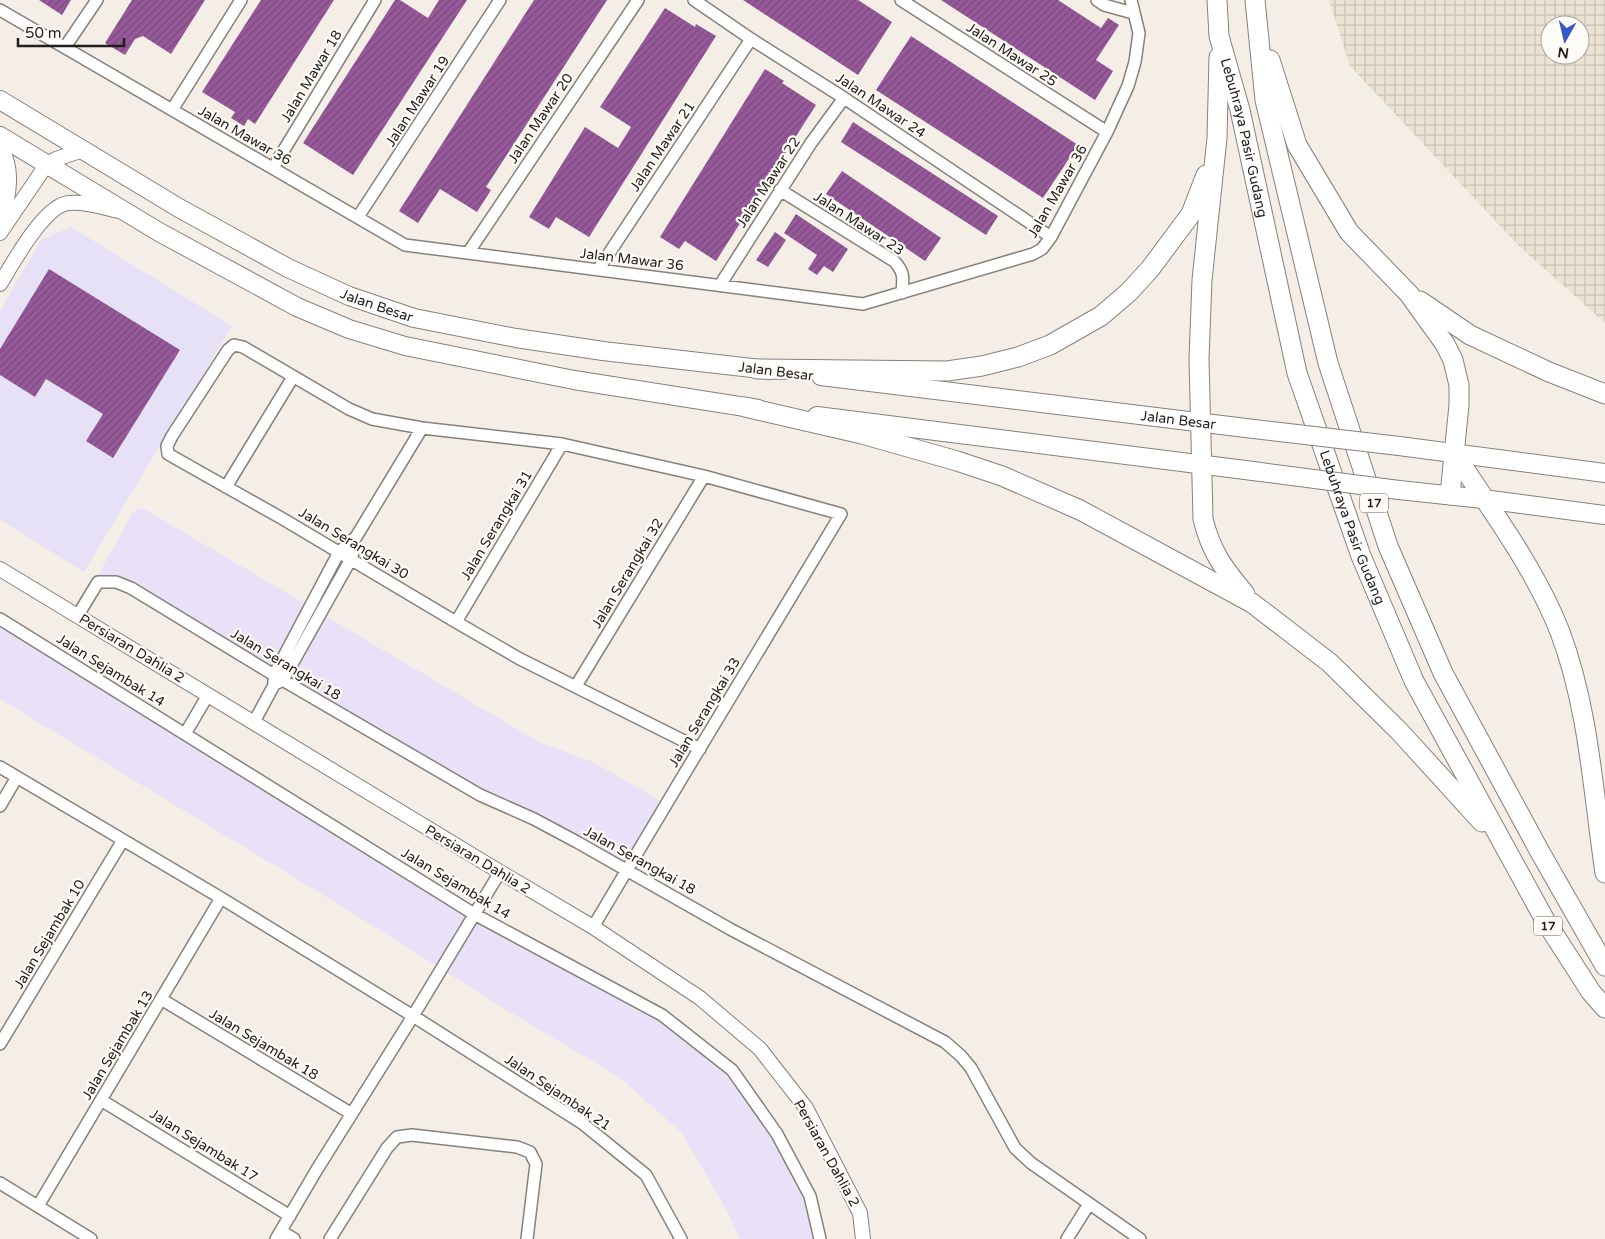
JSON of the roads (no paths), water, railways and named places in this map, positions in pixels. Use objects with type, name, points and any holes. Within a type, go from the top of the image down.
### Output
[{"type":"highway","name":"Lebuhraya Pasir Gudang","points":[[1217,0],[1220,36],[1240,110],[1298,373],[1358,547],[1414,681],[1546,922],[1591,992],[1605,1008]]},
{"type":"highway","name":"Lebuhraya Pasir Gudang","points":[[1256,0],[1265,100],[1328,363],[1388,546],[1443,673],[1540,852],[1605,966]]},
{"type":"highway","points":[[1256,0],[1274,76],[1297,145],[1349,232],[1409,294],[1445,344],[1453,360],[1458,377],[1459,405],[1450,495]]},
{"type":"highway","points":[[1220,36],[1218,138],[1202,280],[1199,358],[1203,519],[1207,536],[1221,565],[1252,603]]},
{"type":"highway","points":[[758,369],[947,371],[982,366],[1018,357],[1050,345],[1101,316],[1130,292],[1150,269],[1191,214],[1203,186],[1218,138]]},
{"type":"highway","points":[[1409,294],[1470,336],[1548,372],[1605,394]]},
{"type":"highway","points":[[745,407],[870,436],[957,460],[1002,476],[1080,510],[1252,603],[1330,662],[1399,731],[1503,845]]},
{"type":"highway","points":[[1454,453],[1535,579],[1562,639],[1578,689],[1586,727],[1605,873]]},
{"type":"highway","points":[[1598,827],[1605,796]]},
{"type":"main road","name":"Jalan Besar","points":[[0,100],[180,208],[288,268],[349,296],[414,318],[516,338],[603,352],[1399,446],[1605,473]]},
{"type":"main road","points":[[0,136],[159,232],[297,307],[349,329],[404,346],[574,380],[745,407],[1399,490],[1483,498],[1605,515]]},
{"type":"main road","points":[[0,150],[6,160],[7,186],[0,224]]},
{"type":"street","points":[[65,47],[97,0]]},
{"type":"street","points":[[172,110],[241,0]]},
{"type":"street","name":"Jalan Mawar 18","points":[[273,168],[375,0]]},
{"type":"street","name":"Jalan Mawar 19","points":[[358,217],[500,0]]},
{"type":"street","name":"Jalan Mawar 20","points":[[468,253],[638,0]]},
{"type":"street","name":"Jalan Mawar 24","points":[[694,0],[1051,237]]},
{"type":"street","name":"Jalan Mawar 25","points":[[901,0],[1107,132]]},
{"type":"street","points":[[1097,0],[1104,5],[1133,13]]},
{"type":"street","name":"Jalan Mawar 36","points":[[0,10],[405,245],[863,304],[1033,254],[1042,249],[1051,237],[1107,132],[1128,86],[1135,62],[1139,33],[1131,0]]},
{"type":"street","name":"Jalan Mawar 21","points":[[598,270],[751,39]]},
{"type":"street","name":"Jalan Mawar 22","points":[[720,285],[810,143],[844,98]]},
{"type":"street","points":[[0,233],[47,164],[83,150]]},
{"type":"street","name":"Jalan Mawar 23","points":[[780,190],[894,261],[902,269],[902,294]]},
{"type":"street","points":[[0,284],[44,217],[57,206],[67,202],[77,202],[125,212]]},
{"type":"street","name":"Jalan Serangkai 30","points":[[293,377],[243,348],[234,345],[228,350],[172,436],[167,446],[168,454],[520,659],[700,749]]},
{"type":"street","points":[[226,487],[293,377],[349,409],[372,419],[422,428],[562,444],[704,476]]},
{"type":"street","points":[[277,680],[339,552],[356,537],[422,428]]},
{"type":"street","name":"Jalan Serangkai 31","points":[[456,622],[562,444]]},
{"type":"street","name":"Jalan Serangkai 33","points":[[593,927],[841,514],[704,476]]},
{"type":"street","name":"Jalan Serangkai 32","points":[[576,686],[704,476]]},
{"type":"street","points":[[254,722],[277,680],[351,559],[356,537]]},
{"type":"street","name":"Persiaran Dahlia 2","points":[[0,569],[593,927],[700,998],[760,1050],[806,1108],[860,1213],[863,1239]]},
{"type":"street","name":"Jalan Serangkai 18","points":[[78,615],[98,582],[116,582],[131,588],[277,680],[480,795],[543,824],[730,929],[945,1042],[971,1068],[1015,1148],[1031,1163],[1140,1239]]},
{"type":"street","name":"Jalan Sejambak 14","points":[[0,619],[474,914],[662,1014],[732,1070],[777,1134],[810,1196],[820,1239]]},
{"type":"street","points":[[185,734],[208,695]]},
{"type":"street","points":[[0,767],[221,898],[413,1016]]},
{"type":"street","points":[[0,806],[17,777]]},
{"type":"street","name":"Jalan Sejambak 10","points":[[0,1044],[123,840]]},
{"type":"street","points":[[294,1239],[279,1235],[316,1171],[500,872]]},
{"type":"street","name":"Jalan Sejambak 13","points":[[38,1206],[221,898]]},
{"type":"street","name":"Jalan Sejambak 18","points":[[161,999],[352,1114]]},
{"type":"street","name":"Jalan Sejambak 21","points":[[413,1016],[582,1123],[646,1176],[681,1239]]},
{"type":"street","name":"Jalan Sejambak 17","points":[[101,1100],[290,1216]]},
{"type":"street","points":[[330,1239],[387,1148],[397,1137],[412,1135],[517,1147],[530,1152],[536,1164],[527,1239]]},
{"type":"street","points":[[0,1183],[91,1239]]},
{"type":"street","points":[[1067,1239],[1089,1204]]}]
